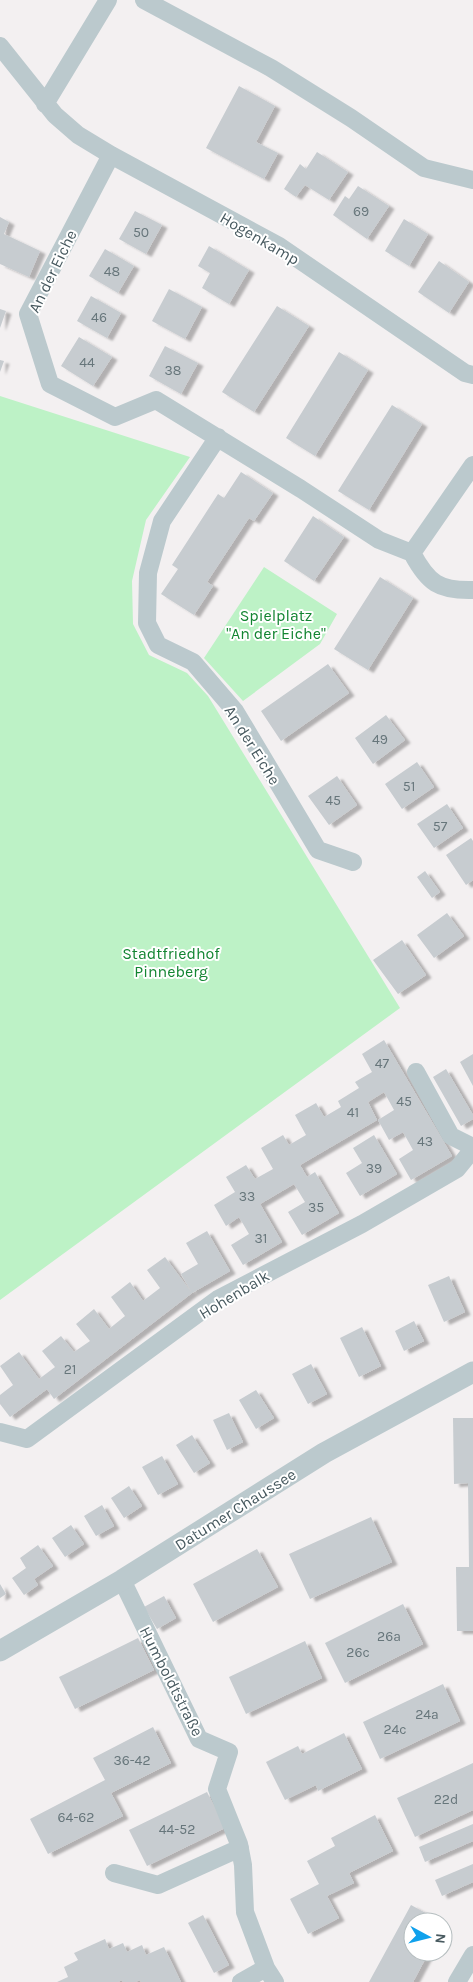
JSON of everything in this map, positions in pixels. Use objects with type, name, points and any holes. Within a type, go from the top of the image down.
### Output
[{"type":"street","points":[[46,104],[108,0]]},
{"type":"street","points":[[144,0],[271,68],[351,118],[424,168],[473,180]]},
{"type":"street","name":"Hogenkamp","points":[[0,46],[55,115],[78,135],[111,155],[279,246],[465,373],[473,375]]},
{"type":"street","name":"An der Eiche","points":[[111,155],[28,314],[50,384],[115,417],[156,400],[218,437],[379,540],[412,553]]},
{"type":"street","name":"An der Eiche","points":[[218,437],[162,521],[148,573],[147,623],[158,645],[193,662],[234,711],[318,850],[353,862]]},
{"type":"street","points":[[473,465],[412,553],[423,574],[436,584],[456,591],[473,590]]},
{"type":"street","name":"Hohenbalk","points":[[0,1432],[27,1439],[218,1300],[362,1224],[457,1170],[473,1148],[451,1136],[416,1072]]},
{"type":"street","name":"Datumer Chaussee","points":[[0,1651],[122,1580],[324,1453],[473,1372]]},
{"type":"street","name":"Humboldtstraße","points":[[122,1580],[199,1739],[228,1752],[218,1788],[240,1848],[243,1865],[245,1912],[270,1975],[241,1982]]},
{"type":"street","points":[[114,1873],[158,1885],[240,1848]]},
{"type":"street","points":[[457,1982],[473,1955]]},
{"type":"green space","name":"Stadtfriedhof Pinneberg","points":[[0,396],[190,457],[146,520],[132,581],[133,624],[149,655],[187,673],[208,696],[400,1008],[0,1300]]},
{"type":"green space","name":"Spielplatz \"An der Eiche\"","points":[[264,567],[337,614],[320,644],[243,701],[204,658]]},
{"type":"building","points":[[239,86],[275,106],[256,142],[278,153],[264,179],[206,148]]},
{"type":"building","points":[[317,152],[348,172],[329,200],[305,185],[296,197],[284,189],[300,164],[306,169]]},
{"type":"building","points":[[358,186],[389,206],[367,239],[333,215],[345,196],[349,199]]},
{"type":"building","points":[[135,211],[162,225],[146,254],[119,239]]},
{"type":"building","points":[[0,217],[9,222],[4,234],[40,251],[29,277],[0,264]]},
{"type":"building","points":[[404,219],[428,234],[409,266],[385,251]]},
{"type":"building","points":[[209,246],[249,270],[229,304],[202,288],[210,273],[198,266]]},
{"type":"building","points":[[105,249],[134,266],[118,293],[89,276]]},
{"type":"building","points":[[439,261],[469,282],[449,313],[418,292]]},
{"type":"building","points":[[169,289],[202,307],[185,339],[152,321]]},
{"type":"building","points":[[91,296],[121,313],[107,338],[77,321]]},
{"type":"building","points":[[277,306],[309,326],[254,412],[222,392]]},
{"type":"building","points":[[0,309],[6,311],[0,328]]},
{"type":"building","points":[[79,337],[112,357],[93,386],[61,366]]},
{"type":"building","points":[[165,346],[198,363],[181,394],[149,376]]},
{"type":"building","points":[[339,352],[368,370],[315,456],[286,438]]},
{"type":"building","points":[[0,360],[4,361],[0,372]]},
{"type":"building","points":[[392,405],[422,424],[369,510],[338,491]]},
{"type":"building","points":[[241,472],[273,493],[254,521],[249,518],[207,582],[213,586],[194,615],[161,594],[178,569],[172,565],[218,494],[224,498]]},
{"type":"building","points":[[313,516],[344,537],[314,581],[284,561]]},
{"type":"building","points":[[380,577],[413,598],[368,670],[334,649]]},
{"type":"building","points":[[328,664],[349,693],[281,741],[261,711]]},
{"type":"building","points":[[386,715],[405,740],[373,764],[355,738]]},
{"type":"building","points":[[417,762],[434,787],[402,809],[385,784]]},
{"type":"building","points":[[337,776],[357,805],[329,825],[308,796]]},
{"type":"building","points":[[447,804],[463,828],[434,848],[417,824]]},
{"type":"building","points":[[471,838],[473,841],[473,880],[466,885],[446,855]]},
{"type":"building","points":[[425,871],[440,892],[432,898],[417,877]]},
{"type":"building","points":[[447,913],[464,936],[434,958],[417,935]]},
{"type":"building","points":[[402,940],[426,975],[398,994],[373,960]]},
{"type":"building","points":[[384,1040],[452,1156],[411,1180],[399,1159],[413,1150],[403,1132],[389,1140],[378,1120],[394,1110],[384,1092],[368,1102],[377,1120],[300,1165],[307,1177],[315,1172],[339,1213],[302,1235],[288,1212],[305,1202],[294,1184],[260,1204],[282,1242],[243,1265],[231,1245],[249,1234],[239,1217],[226,1226],[214,1205],[235,1192],[226,1177],[246,1165],[255,1179],[273,1169],[261,1148],[283,1135],[289,1145],[306,1135],[295,1115],[316,1103],[324,1117],[341,1107],[338,1101],[359,1088],[355,1082],[372,1072],[362,1054]]},
{"type":"building","points":[[473,1054],[473,1086],[460,1062]]},
{"type":"building","points":[[446,1069],[473,1115],[473,1119],[461,1126],[433,1077]]},
{"type":"building","points":[[374,1135],[397,1174],[360,1196],[346,1173],[362,1163],[353,1148]]},
{"type":"building","points":[[207,1231],[230,1271],[192,1293],[181,1274],[198,1264],[186,1243]]},
{"type":"building","points":[[165,1257],[192,1293],[54,1399],[47,1389],[10,1417],[0,1404],[0,1395],[13,1385],[0,1366],[19,1352],[39,1379],[55,1367],[42,1351],[61,1336],[74,1352],[90,1341],[76,1324],[94,1309],[109,1329],[125,1316],[111,1297],[130,1282],[143,1301],[160,1288],[147,1270]]},
{"type":"building","points":[[449,1276],[465,1312],[444,1322],[428,1285]]},
{"type":"building","points":[[414,1321],[424,1341],[404,1351],[395,1331]]},
{"type":"building","points":[[362,1327],[381,1366],[359,1377],[340,1338]]},
{"type":"building","points":[[311,1364],[327,1394],[308,1404],[292,1374]]},
{"type":"building","points":[[256,1390],[274,1418],[256,1429],[239,1400]]},
{"type":"building","points":[[229,1413],[243,1442],[227,1450],[213,1420]]},
{"type":"building","points":[[453,1418],[473,1418],[473,1631],[457,1631],[456,1567],[469,1567],[468,1483],[454,1484]]},
{"type":"building","points":[[192,1435],[210,1463],[194,1473],[176,1445]]},
{"type":"building","points":[[162,1456],[178,1484],[158,1495],[142,1467]]},
{"type":"building","points":[[129,1486],[142,1506],[124,1518],[111,1498]]},
{"type":"building","points":[[102,1505],[114,1526],[96,1536],[84,1516]]},
{"type":"building","points":[[371,1517],[392,1562],[310,1599],[289,1554]]},
{"type":"building","points":[[71,1525],[84,1544],[65,1557],[52,1538]]},
{"type":"building","points":[[38,1545],[53,1566],[34,1579],[38,1585],[24,1595],[12,1578],[26,1568],[20,1558]]},
{"type":"building","points":[[257,1549],[278,1587],[213,1622],[193,1584]]},
{"type":"building","points":[[0,1584],[6,1594],[0,1598]]},
{"type":"building","points":[[164,1596],[176,1618],[157,1629],[144,1607]]},
{"type":"building","points":[[403,1604],[423,1644],[345,1683],[325,1643]]},
{"type":"building","points":[[138,1638],[154,1670],[75,1709],[59,1677]]},
{"type":"building","points":[[305,1641],[322,1678],[246,1714],[229,1677]]},
{"type":"building","points":[[443,1684],[460,1721],[380,1759],[363,1722]]},
{"type":"building","points":[[153,1727],[171,1763],[111,1793],[123,1816],[48,1854],[30,1819],[105,1780],[93,1758]]},
{"type":"building","points":[[344,1733],[362,1769],[318,1791],[316,1785],[285,1800],[266,1762],[298,1746],[302,1754]]},
{"type":"building","points":[[473,1763],[473,1810],[415,1837],[397,1798]]},
{"type":"building","points":[[207,1792],[225,1828],[147,1866],[129,1830]]},
{"type":"building","points":[[375,1815],[393,1851],[349,1873],[354,1883],[327,1896],[339,1918],[308,1934],[290,1899],[319,1884],[307,1861],[335,1846],[331,1838]]},
{"type":"building","points":[[473,1824],[473,1841],[425,1862],[419,1847]]},
{"type":"building","points":[[473,1864],[473,1882],[442,1896],[435,1880]]},
{"type":"building","points":[[411,1905],[424,1912],[407,1912]]},
{"type":"building","points":[[203,1915],[229,1965],[214,1973],[188,1923]]},
{"type":"building","points":[[403,1920],[403,1962],[424,1962],[413,1982],[369,1982]]},
{"type":"building","points":[[105,1939],[109,1949],[123,1943],[127,1952],[142,1945],[146,1955],[164,1947],[181,1982],[141,1982],[140,1980],[123,1982],[122,1980],[118,1982],[57,1982],[68,1977],[64,1967],[78,1960],[74,1953]]}]
